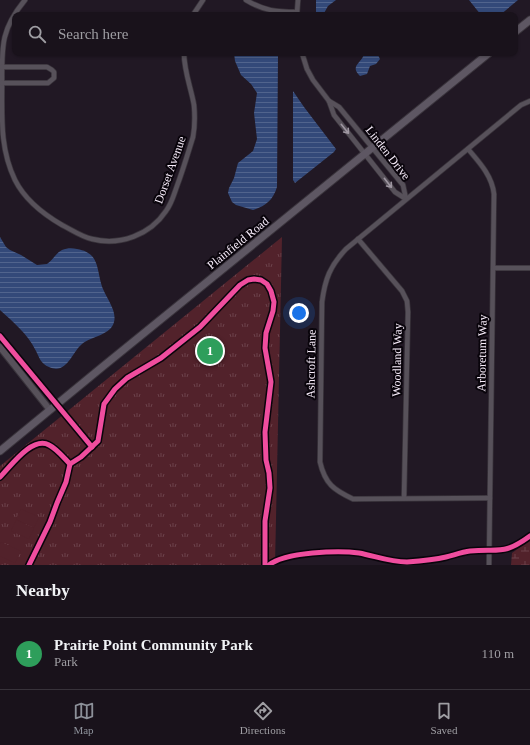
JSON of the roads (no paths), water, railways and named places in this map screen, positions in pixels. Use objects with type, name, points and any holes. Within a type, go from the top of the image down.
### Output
[{"type":"main road","points":[[518,30],[530,20]]},
{"type":"main road","name":"Plainfield Road","points":[[0,451],[485,56]]},
{"type":"street","name":"Dorset Avenue","points":[[15,12],[25,0]]},
{"type":"street","points":[[195,12],[203,0]]},
{"type":"street","points":[[246,0],[257,6],[275,12]]},
{"type":"street","points":[[297,12],[298,0]]},
{"type":"street","name":"Dorset Avenue","points":[[12,18],[6,31],[2,67],[2,136],[8,164],[22,191],[40,211],[82,236],[102,241],[122,240],[141,234],[159,221],[171,203],[193,137],[195,121],[194,106],[184,66],[184,56]]},
{"type":"street","name":"Linden Drive","points":[[303,56],[307,69],[313,80],[329,101],[334,115],[395,192],[406,199]]},
{"type":"street","points":[[2,67],[47,67],[52,70],[54,78],[48,83],[2,83]]},
{"type":"street","name":"Linden Drive","points":[[329,101],[339,107],[403,186],[406,199]]},
{"type":"street","name":"Ashcroft Lane","points":[[490,498],[353,499],[335,490],[331,486],[323,473],[320,462],[322,302],[328,274],[335,261],[358,239],[406,199],[521,105],[530,101]]},
{"type":"street","name":"Arboretum Way","points":[[468,149],[486,171],[493,186],[494,194],[489,565]]},
{"type":"street","name":"Woodland Way","points":[[358,239],[402,290],[408,312],[404,498]]},
{"type":"street","points":[[494,268],[530,268]]},
{"type":"street","points":[[0,347],[50,410]]},
{"type":"water","points":[[316,0],[336,0],[328,6],[325,12],[316,12]]},
{"type":"water","points":[[469,0],[518,0],[504,12],[479,12]]},
{"type":"water","points":[[234,56],[278,56],[277,187],[273,196],[268,202],[262,207],[253,210],[236,205],[232,202],[228,193],[238,163],[253,151],[257,139],[254,113],[257,93],[251,84],[241,75]]},
{"type":"water","points":[[363,56],[378,56],[380,59],[376,64],[370,66],[367,74],[360,76],[356,67]]},
{"type":"water","points":[[293,91],[336,149],[295,183],[293,180]]},
{"type":"water","points":[[0,237],[6,247],[37,265],[47,264],[60,251],[70,248],[85,251],[94,259],[103,289],[113,309],[115,318],[114,322],[105,333],[82,344],[68,362],[60,368],[55,369],[44,364],[24,334],[0,310]]},
{"type":"place","name":"Prairie Point Community Park","points":[[210,351]]}]
